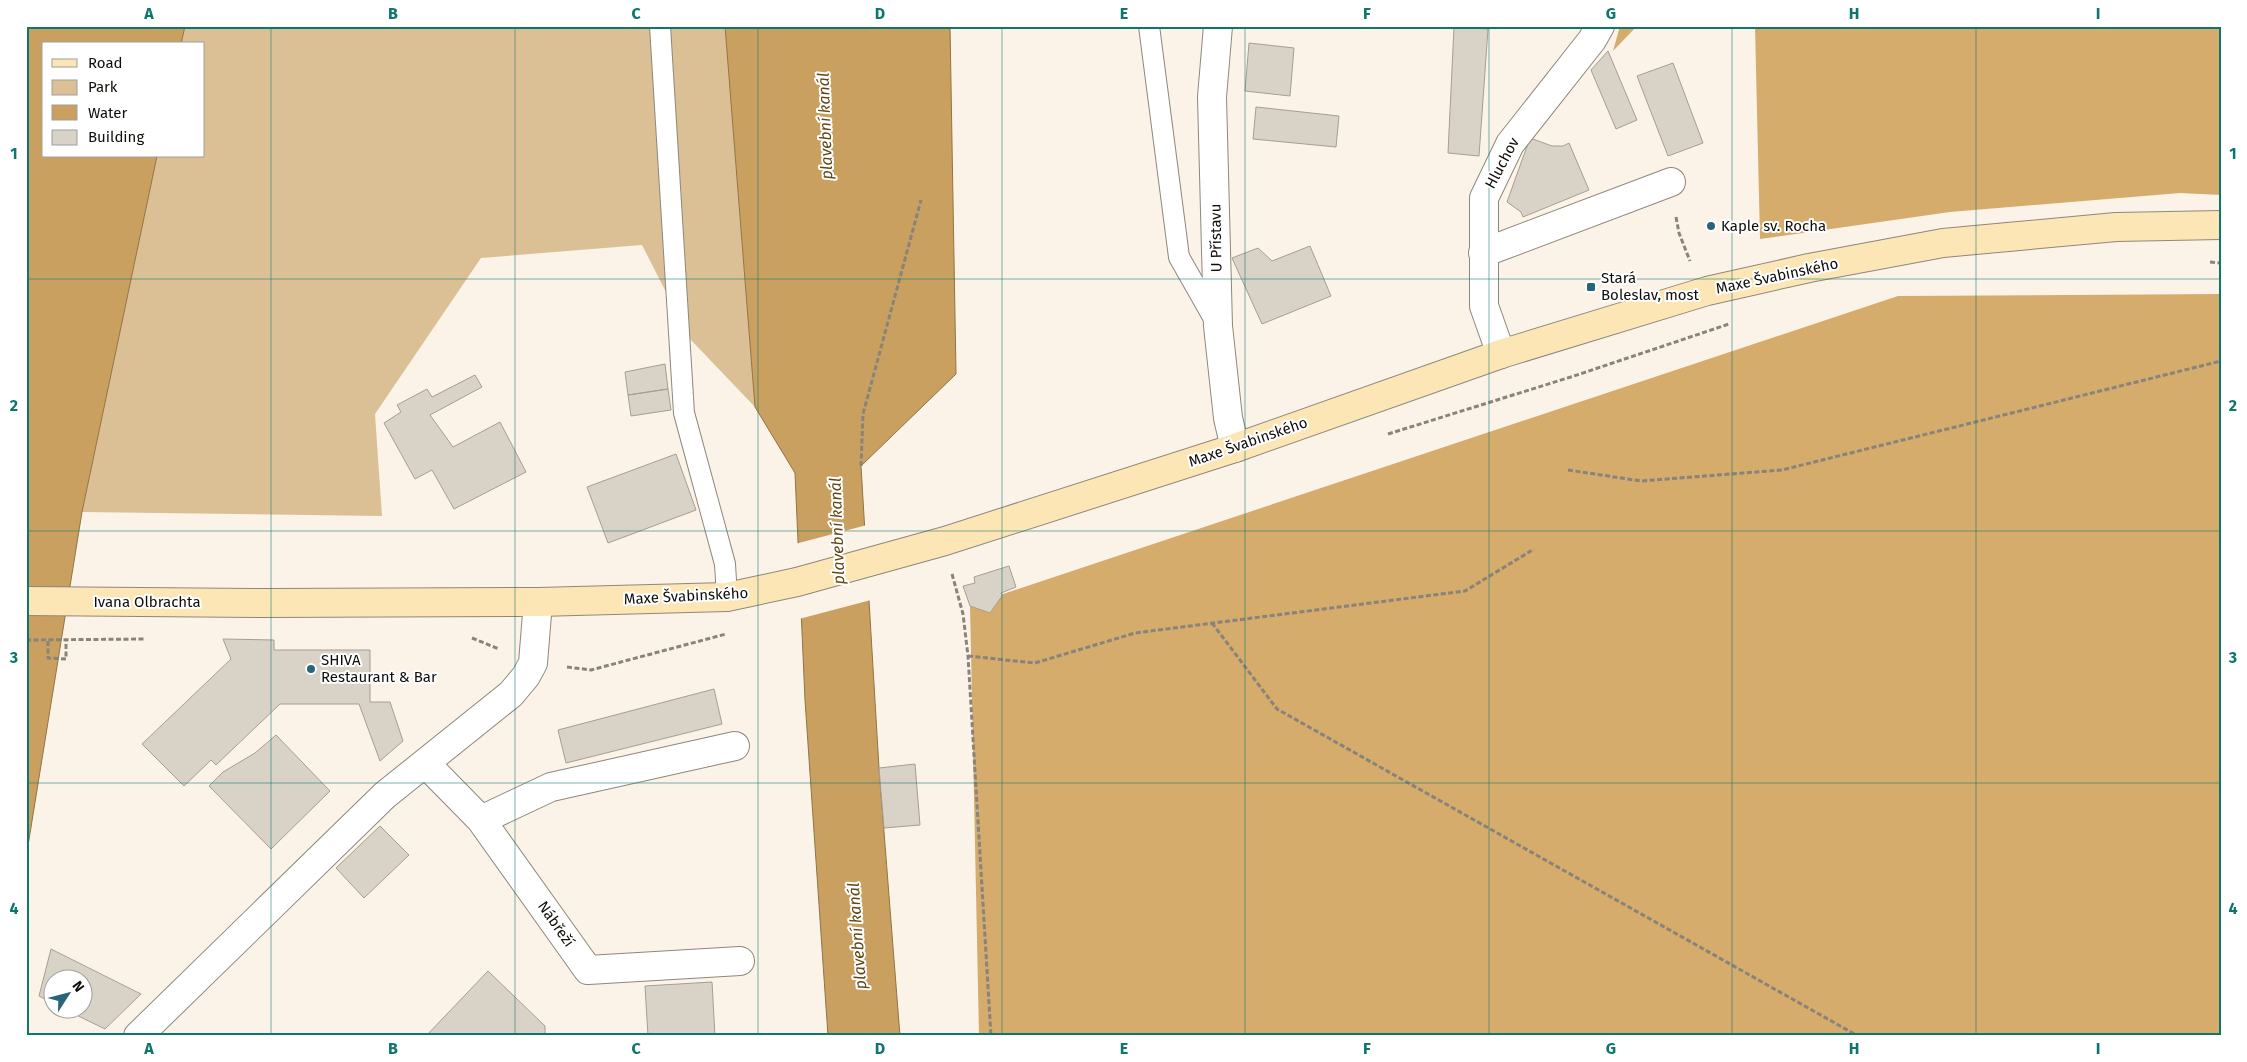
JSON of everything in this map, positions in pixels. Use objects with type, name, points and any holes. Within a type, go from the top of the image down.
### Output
[{"type":"main road","name":"Maxe Švabinského","points":[[268,603],[538,602],[727,597],[758,592],[924,547],[1235,448],[1501,354],[1707,291],[1809,268],[1943,243],[2116,227],[2221,225]]},
{"type":"main road","name":"Ivana Olbrachta","points":[[26,601],[268,603]]},
{"type":"street","name":"U Přístavu","points":[[1218,26],[1212,97],[1218,326],[1228,418],[1235,448]]},
{"type":"street","name":"Hluchov","points":[[1501,354],[1484,306],[1484,198],[1510,144],[1592,40],[1600,26]]},
{"type":"street","points":[[1483,253],[1671,182]]},
{"type":"street","points":[[138,1036],[386,794],[426,764],[511,694],[526,676],[533,662],[538,602]]},
{"type":"street","points":[[482,820],[551,788],[735,746]]},
{"type":"street","name":"Nábřeží","points":[[426,764],[482,820],[588,970],[740,961]]},
{"type":"lane","points":[[660,26],[684,413],[725,564],[727,597]]},
{"type":"lane","points":[[1149,26],[1179,257],[1218,326]]},
{"type":"path","points":[[861,466],[863,414],[921,200]]},
{"type":"path","points":[[1679,233],[1694,268]]},
{"type":"path","points":[[2203,262],[2221,263]]},
{"type":"path","points":[[1379,436],[1736,322]]},
{"type":"path","points":[[1568,470],[1641,481],[1782,470],[2221,362]]},
{"type":"path","points":[[968,656],[1034,663],[1136,633],[1465,591],[1534,549]]},
{"type":"path","points":[[962,571],[952,574],[963,614],[968,656],[991,1036]]},
{"type":"path","points":[[1212,623],[1277,709],[1858,1036]]},
{"type":"path","points":[[48,641],[48,658],[66,659],[66,641]]},
{"type":"green space","points":[[185,26],[725,26],[755,407],[690,339],[642,245],[481,258],[375,414],[382,516],[82,512],[157,158],[205,158],[205,42],[181,42]]},
{"type":"shaded area","points":[[1620,26],[1637,26],[1613,51]]},
{"type":"shaded area","points":[[1755,26],[2221,26],[2221,195],[2180,193],[1950,212],[1760,239]]},
{"type":"shaded area","points":[[2221,294],[2221,1036],[979,1036],[970,605],[1898,296]]},
{"type":"water","points":[[26,26],[185,26],[181,42],[42,42],[42,158],[157,158],[82,512],[26,858]]},
{"type":"water","name":"plavební kanál","points":[[725,26],[950,26],[956,374],[861,466],[879,768],[900,1036],[828,1036],[805,700],[795,473],[755,407]]},
{"type":"pier","points":[[867,525],[871,600],[799,619],[795,544]]},
{"type":"building","points":[[1454,27],[1488,29],[1479,156],[1448,153]]},
{"type":"building","points":[[1249,43],[1294,48],[1290,96],[1245,91]]},
{"type":"building","points":[[1608,51],[1637,120],[1616,129],[1591,70]]},
{"type":"building","points":[[1673,63],[1703,143],[1668,156],[1637,76]]},
{"type":"building","points":[[1256,107],[1339,116],[1336,147],[1253,139]]},
{"type":"building","points":[[1530,138],[1552,146],[1563,146],[1569,143],[1589,190],[1523,217],[1521,212],[1507,202]]},
{"type":"building","points":[[1310,246],[1331,296],[1262,324],[1232,258],[1258,248],[1272,261]]},
{"type":"building","points":[[665,364],[668,389],[628,395],[625,372]]},
{"type":"building","points":[[475,375],[482,387],[430,415],[453,447],[500,422],[526,472],[454,509],[432,470],[415,479],[384,423],[401,412],[397,405],[427,389],[432,397]]},
{"type":"building","points":[[668,389],[671,410],[631,416],[628,395]]},
{"type":"building","points":[[676,454],[696,510],[608,543],[587,487]]},
{"type":"building","points":[[1009,566],[1016,587],[1001,593],[1002,596],[990,613],[970,606],[963,586],[975,583],[974,577]]},
{"type":"building","points":[[223,639],[274,640],[274,650],[370,650],[370,702],[390,702],[403,741],[380,761],[359,704],[280,704],[216,765],[211,760],[184,786],[142,744],[231,659]]},
{"type":"building","points":[[714,689],[722,724],[566,763],[558,730]]},
{"type":"building","points":[[276,735],[330,791],[271,849],[209,786],[223,772],[255,753]]},
{"type":"building","points":[[915,764],[920,825],[884,828],[879,768]]},
{"type":"building","points":[[380,826],[409,855],[364,898],[336,868]]},
{"type":"building","points":[[51,949],[141,994],[105,1029],[87,1020],[92,1020],[92,970],[46,970]]},
{"type":"building","points":[[488,971],[545,1026],[545,1036],[426,1036]]},
{"type":"building","points":[[712,982],[715,1036],[648,1036],[645,986]]},
{"type":"building","points":[[42,984],[42,998],[39,996]]},
{"type":"place","name":"Kaple sv. Rocha","points":[[1711,226]]},
{"type":"place","name":"Stará Boleslav, most","points":[[1591,287]]},
{"type":"place","name":"SHIVA Restaurant & Bar","points":[[311,669]]}]
